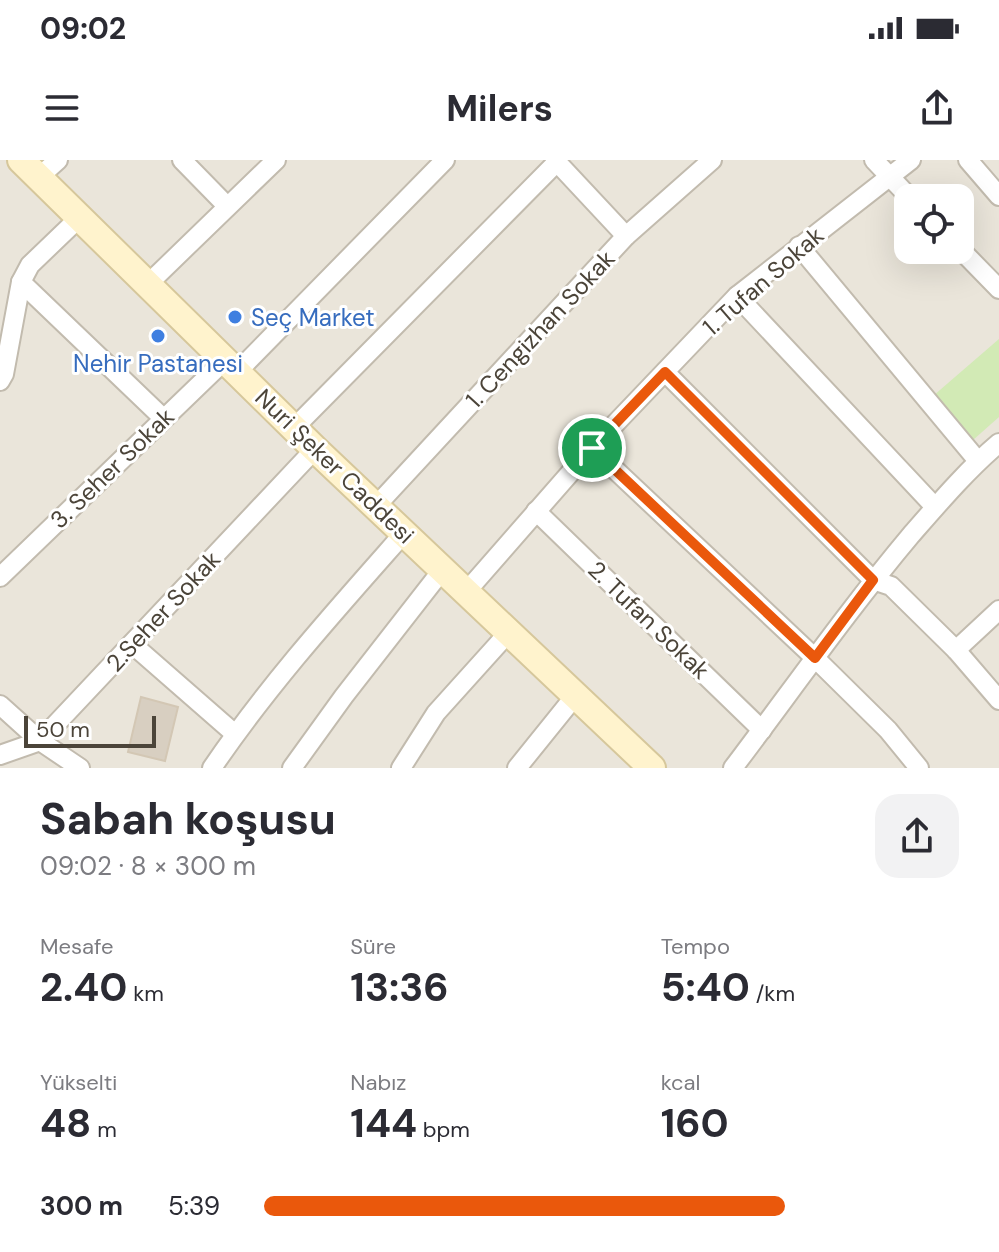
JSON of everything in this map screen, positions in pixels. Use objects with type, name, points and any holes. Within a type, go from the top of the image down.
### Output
[{"type":"street","points":[[148,284],[276,160]]},
{"type":"street","name":"3. Seher Sokak","points":[[0,577],[163,418],[231,366],[445,160]]},
{"type":"street","points":[[874,160],[896,184]]},
{"type":"street","name":"1. Tufan Sokak","points":[[466,592],[592,448],[737,296],[911,160]]},
{"type":"street","points":[[968,160],[999,196]]},
{"type":"street","points":[[294,428],[556,161],[626,236]]},
{"type":"street","name":"1. Cengizhan Sokak","points":[[376,506],[626,236],[709,161]]},
{"type":"street","points":[[191,163],[227,206]]},
{"type":"street","name":"Nuri Şeker Caddesi","points":[[39,166],[80,217],[315,449],[652,768]]},
{"type":"street","points":[[0,381],[4,374],[21,282],[30,265],[80,217]]},
{"type":"street","points":[[799,246],[978,461]]},
{"type":"street","points":[[974,263],[999,289]]},
{"type":"street","points":[[21,282],[163,418]]},
{"type":"street","points":[[737,296],[935,507]]},
{"type":"street","points":[[665,372],[873,580],[891,586],[956,650],[999,700]]},
{"type":"street","points":[[733,768],[873,580],[935,507],[999,443]]},
{"type":"street","points":[[592,448],[815,658],[888,730],[919,768]]},
{"type":"street","name":"2.Seher Sokak","points":[[0,755],[40,741],[315,449]]},
{"type":"street","name":"2. Tufan Sokak","points":[[536,511],[762,730]]},
{"type":"street","points":[[212,768],[308,641],[404,533]]},
{"type":"street","points":[[292,768],[443,569]]},
{"type":"street","points":[[956,650],[999,610]]},
{"type":"street","points":[[401,768],[436,713],[509,632]]},
{"type":"street","points":[[132,644],[235,734]]},
{"type":"street","points":[[517,768],[575,696]]},
{"type":"street","points":[[0,705],[40,741],[80,768]]},
{"type":"shaded area","points":[[0,160],[999,160],[999,768],[0,768]]},
{"type":"green space","points":[[999,339],[999,417],[973,440],[933,396]]},
{"type":"building","points":[[141,697],[178,707],[165,761],[128,752]]},
{"type":"place","name":"Seç Market","points":[[235,317]]},
{"type":"place","name":"Nehir Pastanesi","points":[[158,336]]},
{"type":"route","points":[[665,372],[873,580],[815,658],[592,448],[665,372]]}]
